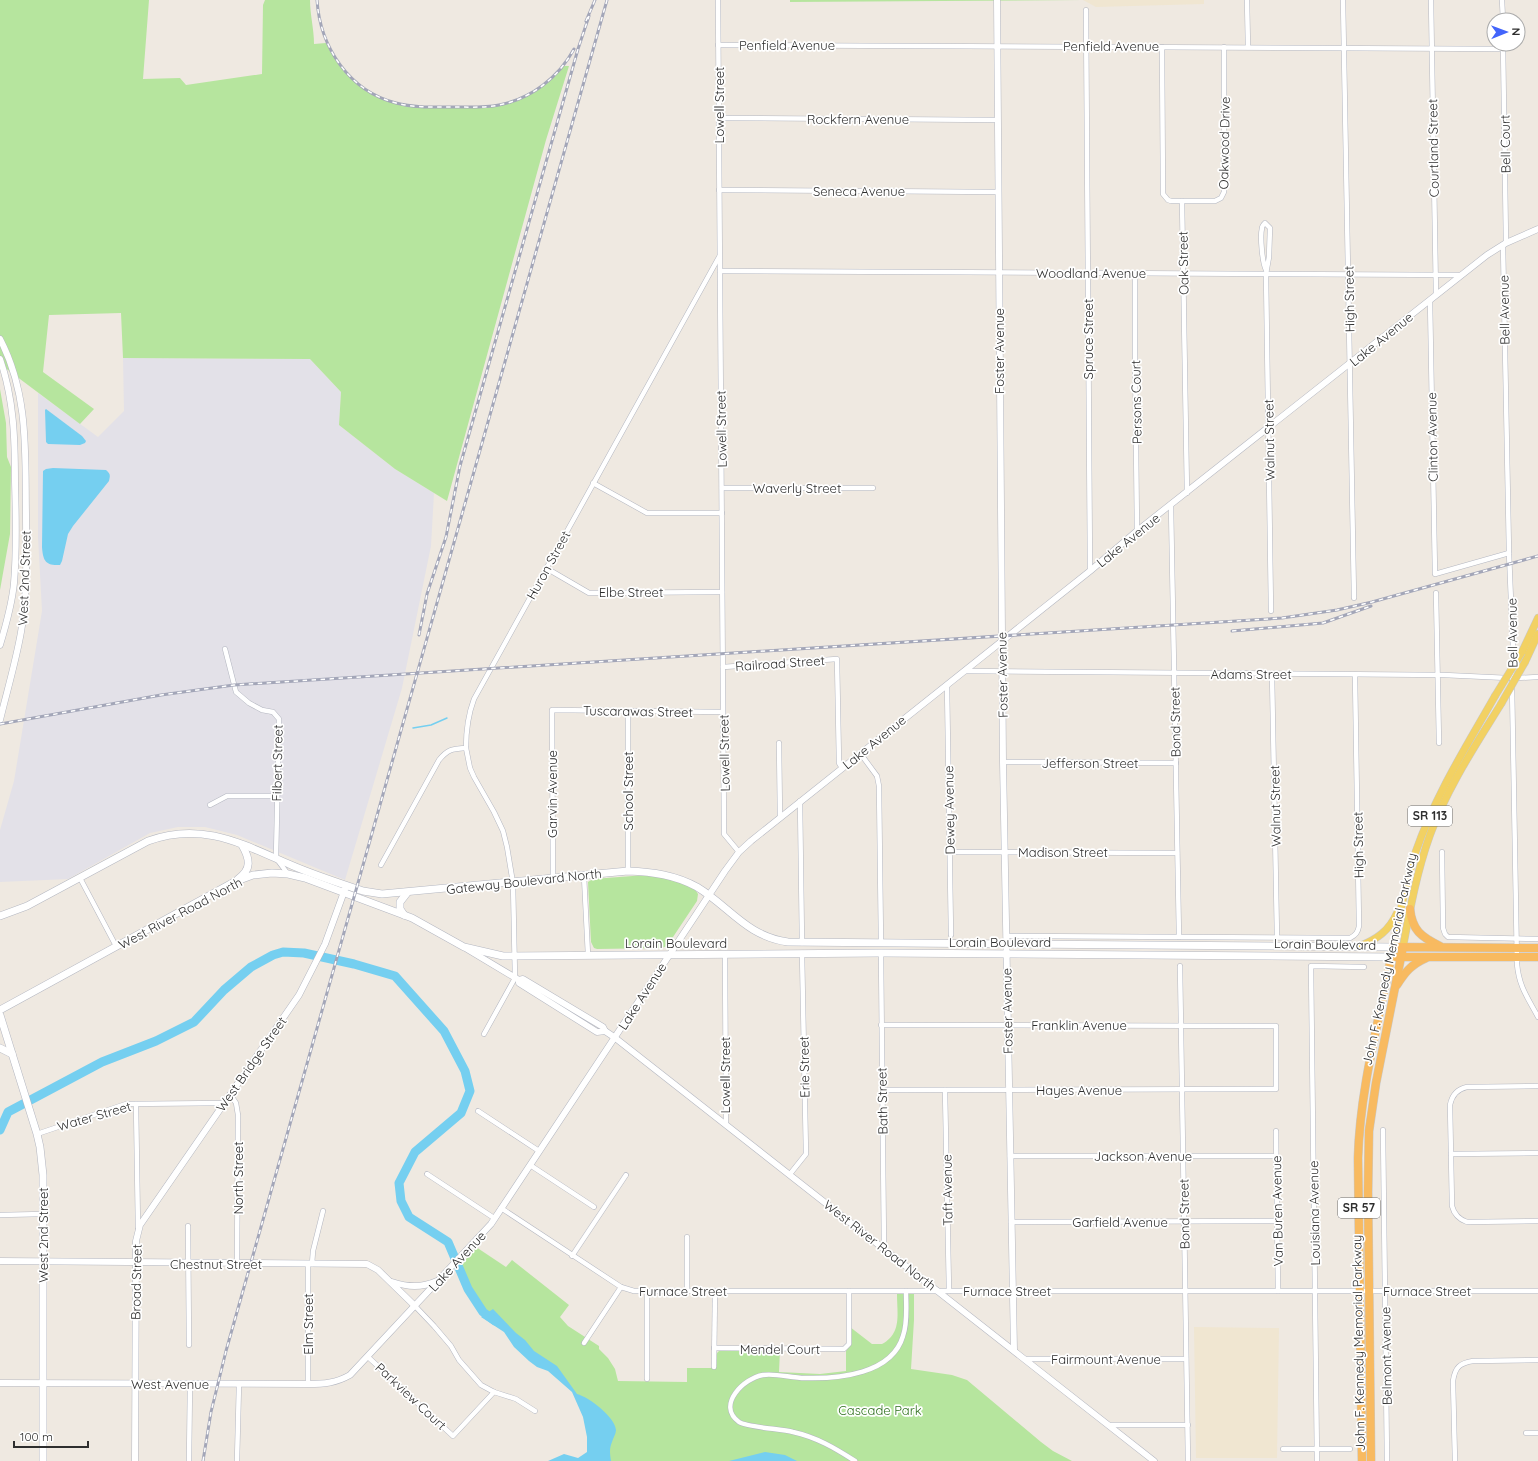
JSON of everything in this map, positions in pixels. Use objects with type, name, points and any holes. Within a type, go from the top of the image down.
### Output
[{"type":"highway","points":[[1410,909],[1411,917],[1418,933],[1443,947]]},
{"type":"highway","name":"Lorain Boulevard","points":[[1393,947],[1538,948]]},
{"type":"highway","name":"John F. Kennedy Memorial Parkway","points":[[1362,1461],[1359,1291],[1359,1132],[1369,1064],[1393,947]]},
{"type":"highway","name":"John F. Kennedy Memorial Parkway","points":[[1371,1461],[1368,1166],[1369,1131],[1376,1083],[1403,947]]},
{"type":"highway","name":"Lorain Boulevard","points":[[1391,957],[1538,957]]},
{"type":"highway","name":"SR 57","points":[[1394,991],[1410,967],[1422,960],[1435,957]]},
{"type":"main road","name":"John F. Kennedy Memorial Parkway","points":[[1393,947],[1403,898],[1414,857],[1434,806],[1495,696],[1522,652],[1538,618]]},
{"type":"main road","name":"John F. Kennedy Memorial Parkway","points":[[1403,947],[1420,866],[1430,833],[1448,793],[1525,662],[1538,634]]},
{"type":"main road","name":"Gateway Boulevard North","points":[[0,916],[28,906],[138,846],[166,835],[184,832],[203,833],[222,837],[276,858],[345,889],[372,894],[407,893],[628,871],[658,873],[676,877],[692,885],[708,895],[750,929],[760,934]]},
{"type":"main road","points":[[234,882],[243,875],[248,865],[248,856],[242,845]]},
{"type":"main road","name":"West River Road North","points":[[0,1010],[234,882],[261,874],[288,874],[345,889],[425,924],[464,947]]},
{"type":"main road","points":[[404,915],[400,909],[400,902],[407,893]]},
{"type":"main road","points":[[1360,946],[1378,938],[1386,931],[1392,924],[1403,898]]},
{"type":"main road","name":"Lorain Boulevard","points":[[760,934],[777,940],[802,943],[1006,940],[1393,947]]},
{"type":"main road","name":"Lorain Boulevard","points":[[464,947],[492,954],[514,956],[881,953],[1391,957]]},
{"type":"main road","name":"West 2nd Street","points":[[0,1015],[37,1134],[42,1159],[43,1461]]},
{"type":"main road","points":[[0,1048],[12,1054]]},
{"type":"street","name":"Lowell Street","points":[[718,0],[724,834],[739,852]]},
{"type":"street","name":"Foster Avenue","points":[[997,0],[998,273],[1004,852],[1014,1350]]},
{"type":"street","points":[[1247,0],[1248,47]]},
{"type":"street","name":"High Street","points":[[1343,0],[1354,598]]},
{"type":"street","name":"Courtland Street","points":[[1431,0],[1436,296]]},
{"type":"street","points":[[1502,0],[1503,12]]},
{"type":"street","name":"Spruce Street","points":[[1086,10],[1090,571]]},
{"type":"street","name":"Penfield Avenue","points":[[718,45],[1344,48],[1486,46]]},
{"type":"street","points":[[1162,47],[1162,191],[1165,198],[1168,200],[1182,201]]},
{"type":"street","name":"Oakwood Drive","points":[[1182,201],[1215,201],[1223,196],[1224,47]]},
{"type":"street","name":"Bell Court","points":[[1503,52],[1505,244]]},
{"type":"street","name":"Rockfern Avenue","points":[[719,118],[998,120]]},
{"type":"street","name":"Seneca Avenue","points":[[719,190],[998,192]]},
{"type":"street","name":"Oak Street","points":[[1182,201],[1187,493]]},
{"type":"street","name":"Walnut Street","points":[[1266,272],[1269,263],[1270,228],[1265,222],[1262,227],[1262,239],[1263,262],[1266,272],[1271,611]]},
{"type":"street","name":"Lake Avenue","points":[[339,1381],[350,1375],[368,1357],[470,1247],[494,1218],[708,895],[739,852],[780,817],[1090,571],[1137,531],[1171,506],[1487,255],[1505,244],[1538,229]]},
{"type":"street","name":"Bell Avenue","points":[[1505,244],[1509,553],[1513,678],[1517,948],[1518,971],[1522,990],[1538,1017]]},
{"type":"street","name":"Huron Street","points":[[517,979],[514,956],[513,882],[507,848],[503,831],[470,768],[466,748],[468,718],[474,699],[720,256]]},
{"type":"street","name":"Woodland Avenue","points":[[720,271],[1135,274],[1266,272],[1462,275]]},
{"type":"street","name":"Persons Court","points":[[1135,274],[1137,531]]},
{"type":"street","name":"Clinton Avenue","points":[[1430,300],[1435,574],[1509,553]]},
{"type":"street","name":"West 2nd Street","points":[[0,339],[12,367],[22,405],[25,430],[27,574],[25,608],[21,632],[0,720]]},
{"type":"street","points":[[0,359],[12,404],[15,435],[16,514],[14,584],[0,646]]},
{"type":"street","points":[[593,483],[647,513],[722,513]]},
{"type":"street","name":"Waverly Street","points":[[722,488],[873,488]]},
{"type":"street","name":"Bond Street","points":[[1171,506],[1178,937]]},
{"type":"street","name":"Elbe Street","points":[[546,568],[589,592],[722,592]]},
{"type":"street","points":[[1436,593],[1439,743]]},
{"type":"street","name":"Filbert Street","points":[[224,649],[236,692],[249,703],[262,710],[273,712],[279,719],[276,796],[276,858]]},
{"type":"street","name":"Railroad Street","points":[[723,667],[837,659],[839,763],[842,768]]},
{"type":"street","name":"Adams Street","points":[[963,671],[1438,675],[1513,678],[1538,677]]},
{"type":"street","name":"Walnut Street","points":[[1272,674],[1277,937]]},
{"type":"street","name":"High Street","points":[[1277,937],[1350,938],[1359,930],[1355,675]]},
{"type":"street","name":"Dewey Avenue","points":[[947,685],[951,935]]},
{"type":"street","name":"Tuscarawas Street","points":[[552,710],[723,712]]},
{"type":"street","name":"Garvin Avenue","points":[[552,710],[553,878]]},
{"type":"street","name":"School Street","points":[[628,711],[628,871]]},
{"type":"street","points":[[779,743],[780,817]]},
{"type":"street","points":[[381,865],[439,760],[445,752],[452,749],[466,748]]},
{"type":"street","points":[[860,753],[876,776],[879,786],[881,943]]},
{"type":"street","name":"Jefferson Street","points":[[1003,762],[1176,763]]},
{"type":"street","points":[[210,805],[227,796],[276,796]]},
{"type":"street","points":[[800,801],[802,943]]},
{"type":"street","name":"Madison Street","points":[[950,852],[1177,853]]},
{"type":"street","points":[[1442,852],[1443,928],[1446,934],[1451,938],[1538,939]]},
{"type":"street","points":[[276,858],[288,874]]},
{"type":"street","points":[[584,876],[588,955]]},
{"type":"street","points":[[80,878],[116,946]]},
{"type":"street","name":"West Bridge Street","points":[[138,1232],[144,1219],[293,1004],[325,944],[345,889]]},
{"type":"street","name":"Lorain Boulevard","points":[[1006,940],[1277,937]]},
{"type":"street","name":"West River Road North","points":[[464,947],[517,979],[519,983],[597,1032],[605,1031],[614,1037],[1154,1461]]},
{"type":"street","name":"Erie Street","points":[[790,1174],[806,1154],[802,953]]},
{"type":"street","name":"Bath Street","points":[[881,953],[884,1249]]},
{"type":"street","name":"Lowell Street","points":[[725,954],[726,1124]]},
{"type":"street","name":"Bond Street","points":[[1180,966],[1188,1461]]},
{"type":"street","name":"Louisiana Avenue","points":[[1317,1461],[1311,966],[1364,967]]},
{"type":"street","points":[[484,1034],[517,979]]},
{"type":"street","name":"Franklin Avenue","points":[[882,1025],[1276,1026],[1276,1089]]},
{"type":"street","points":[[1538,1086],[1467,1087],[1458,1090],[1452,1097],[1451,1102],[1452,1206],[1458,1218],[1470,1222],[1538,1221]]},
{"type":"street","name":"Hayes Avenue","points":[[882,1090],[1276,1089]]},
{"type":"street","name":"Taft Avenue","points":[[945,1090],[949,1291]]},
{"type":"street","name":"North Street","points":[[230,1094],[236,1103],[238,1115],[237,1264]]},
{"type":"street","name":"Water Street","points":[[37,1134],[124,1104],[224,1103]]},
{"type":"street","name":"Broad Street","points":[[135,1461],[136,1263],[138,1232],[136,1104]]},
{"type":"street","points":[[478,1111],[539,1151]]},
{"type":"street","name":"Belmont Avenue","points":[[1383,1130],[1387,1461]]},
{"type":"street","name":"Van Buren Avenue","points":[[1276,1131],[1278,1290]]},
{"type":"street","points":[[1451,1154],[1538,1153]]},
{"type":"street","name":"Jackson Avenue","points":[[1010,1156],[1276,1156]]},
{"type":"street","points":[[530,1165],[594,1207]]},
{"type":"street","points":[[427,1174],[494,1218]]},
{"type":"street","points":[[572,1256],[626,1175]]},
{"type":"street","name":"Furnace Street","points":[[501,1208],[572,1256],[621,1287],[631,1291],[1538,1291]]},
{"type":"street","name":"Elm Street","points":[[308,1384],[310,1264],[323,1211]]},
{"type":"street","points":[[0,1215],[43,1214]]},
{"type":"street","name":"Garfield Avenue","points":[[1011,1222],[1278,1221]]},
{"type":"street","points":[[188,1226],[189,1346]]},
{"type":"street","points":[[687,1237],[687,1291]]},
{"type":"street","name":"Chestnut Street","points":[[0,1261],[189,1264],[367,1264],[378,1270],[415,1306]]},
{"type":"street","points":[[390,1282],[414,1287],[439,1281]]},
{"type":"street","points":[[584,1343],[621,1287]]},
{"type":"street","points":[[647,1291],[647,1379]]},
{"type":"street","points":[[714,1367],[715,1291]]},
{"type":"street","name":"Mendel Court","points":[[714,1348],[844,1349],[849,1344],[849,1291]]},
{"type":"street","points":[[855,1461],[834,1448],[811,1437],[785,1430],[742,1423],[732,1414],[731,1400],[741,1386],[752,1378],[762,1375],[807,1378],[831,1377],[868,1370],[882,1364],[896,1352],[904,1335],[906,1291]]},
{"type":"street","points":[[415,1306],[451,1346],[459,1360],[481,1385],[494,1392],[516,1399],[535,1411]]},
{"type":"street","name":"Parkview Court","points":[[368,1357],[453,1436],[494,1392]]},
{"type":"street","name":"Fairmount Avenue","points":[[1025,1359],[1186,1359]]},
{"type":"street","points":[[1455,1461],[1453,1381],[1454,1372],[1458,1366],[1464,1362],[1474,1361],[1538,1360]]},
{"type":"street","name":"West Avenue","points":[[0,1383],[330,1384],[339,1381]]},
{"type":"street","points":[[189,1461],[190,1384]]},
{"type":"street","points":[[237,1461],[239,1384]]},
{"type":"street","points":[[1109,1425],[1188,1425]]},
{"type":"street","points":[[1526,1433],[1538,1433]]},
{"type":"street","points":[[1283,1449],[1350,1449]]},
{"type":"shaded area","points":[[1083,0],[1204,0],[1204,4],[1096,7]]},
{"type":"shaded area","points":[[123,358],[310,359],[341,392],[339,425],[395,469],[434,493],[431,546],[402,688],[345,880],[237,835],[205,827],[178,827],[150,833],[68,879],[0,882],[0,830],[14,781],[42,611],[38,537],[38,393],[98,437],[124,411]]},
{"type":"shaded area","points":[[1194,1327],[1279,1328],[1277,1458],[1196,1458]]},
{"type":"green space","points":[[0,0],[149,0],[143,79],[180,78],[186,85],[262,74],[263,5],[265,0],[310,0],[314,44],[326,43],[346,72],[355,80],[374,94],[403,105],[426,107],[473,107],[502,104],[528,95],[540,88],[563,66],[569,66],[546,140],[447,501],[395,469],[339,425],[341,392],[310,359],[123,358],[121,313],[49,315],[43,372],[94,409],[80,424],[0,364]]},
{"type":"green space","points":[[790,0],[1083,0],[790,2]]},
{"type":"green space","points":[[0,389],[6,423],[7,457],[11,467],[10,534],[0,590]]},
{"type":"green space","points":[[646,875],[667,878],[683,883],[695,890],[698,894],[697,901],[667,946],[662,948],[594,948],[591,942],[588,882],[593,879]]},
{"type":"green space","name":"Cascade Park","points":[[476,1247],[506,1267],[512,1260],[569,1305],[560,1317],[568,1326],[599,1346],[599,1349],[608,1358],[615,1369],[618,1381],[687,1382],[687,1368],[716,1368],[716,1354],[719,1351],[780,1350],[779,1372],[820,1374],[846,1371],[846,1351],[851,1344],[850,1327],[872,1344],[882,1344],[888,1340],[896,1329],[898,1316],[897,1294],[914,1294],[911,1369],[952,1375],[967,1380],[1041,1442],[1053,1451],[1072,1461],[598,1461],[591,1413],[553,1369],[499,1323],[483,1312],[468,1289],[459,1268]]},
{"type":"water","points":[[46,409],[82,436],[86,441],[85,443],[80,445],[48,444],[46,442]]},
{"type":"water","points":[[53,468],[106,470],[110,475],[109,481],[68,534],[60,565],[48,563],[44,559],[42,547],[43,471]]},
{"type":"water","points":[[493,1309],[516,1333],[525,1340],[534,1351],[557,1366],[577,1394],[588,1399],[601,1408],[611,1419],[615,1425],[616,1433],[610,1447],[611,1461],[548,1461],[564,1454],[578,1458],[587,1452],[587,1437],[583,1417],[572,1392],[548,1371],[537,1367],[529,1361],[514,1347],[504,1332],[481,1317]]},
{"type":"water","points":[[765,1452],[785,1455],[797,1461],[729,1461]]},
{"type":"waterway","points":[[413,728],[431,725],[447,718]]},
{"type":"waterway","points":[[0,1130],[8,1112],[102,1062],[156,1041],[194,1022],[224,990],[251,967],[273,955],[283,952],[304,953],[354,964],[395,976],[444,1031],[465,1071],[470,1091],[461,1113],[415,1152],[399,1183],[401,1201],[409,1217],[448,1242],[468,1289],[483,1312],[495,1321]]},
{"type":"railway","points":[[317,0],[319,17],[324,34],[340,65],[351,78],[364,88],[379,97],[403,105],[425,107],[476,107],[493,106],[511,102],[522,98],[543,85],[560,69],[574,49]]},
{"type":"railway","points":[[586,21],[595,0]]},
{"type":"railway","points":[[203,1461],[211,1412],[226,1351],[607,0]]},
{"type":"railway","points":[[419,635],[427,594],[446,537],[460,466],[578,49],[589,16]]},
{"type":"railway","points":[[0,724],[161,695],[234,685],[1282,618],[1337,610],[1372,602],[1538,556]]},
{"type":"railway","points":[[1232,631],[1323,623],[1371,606]]}]
